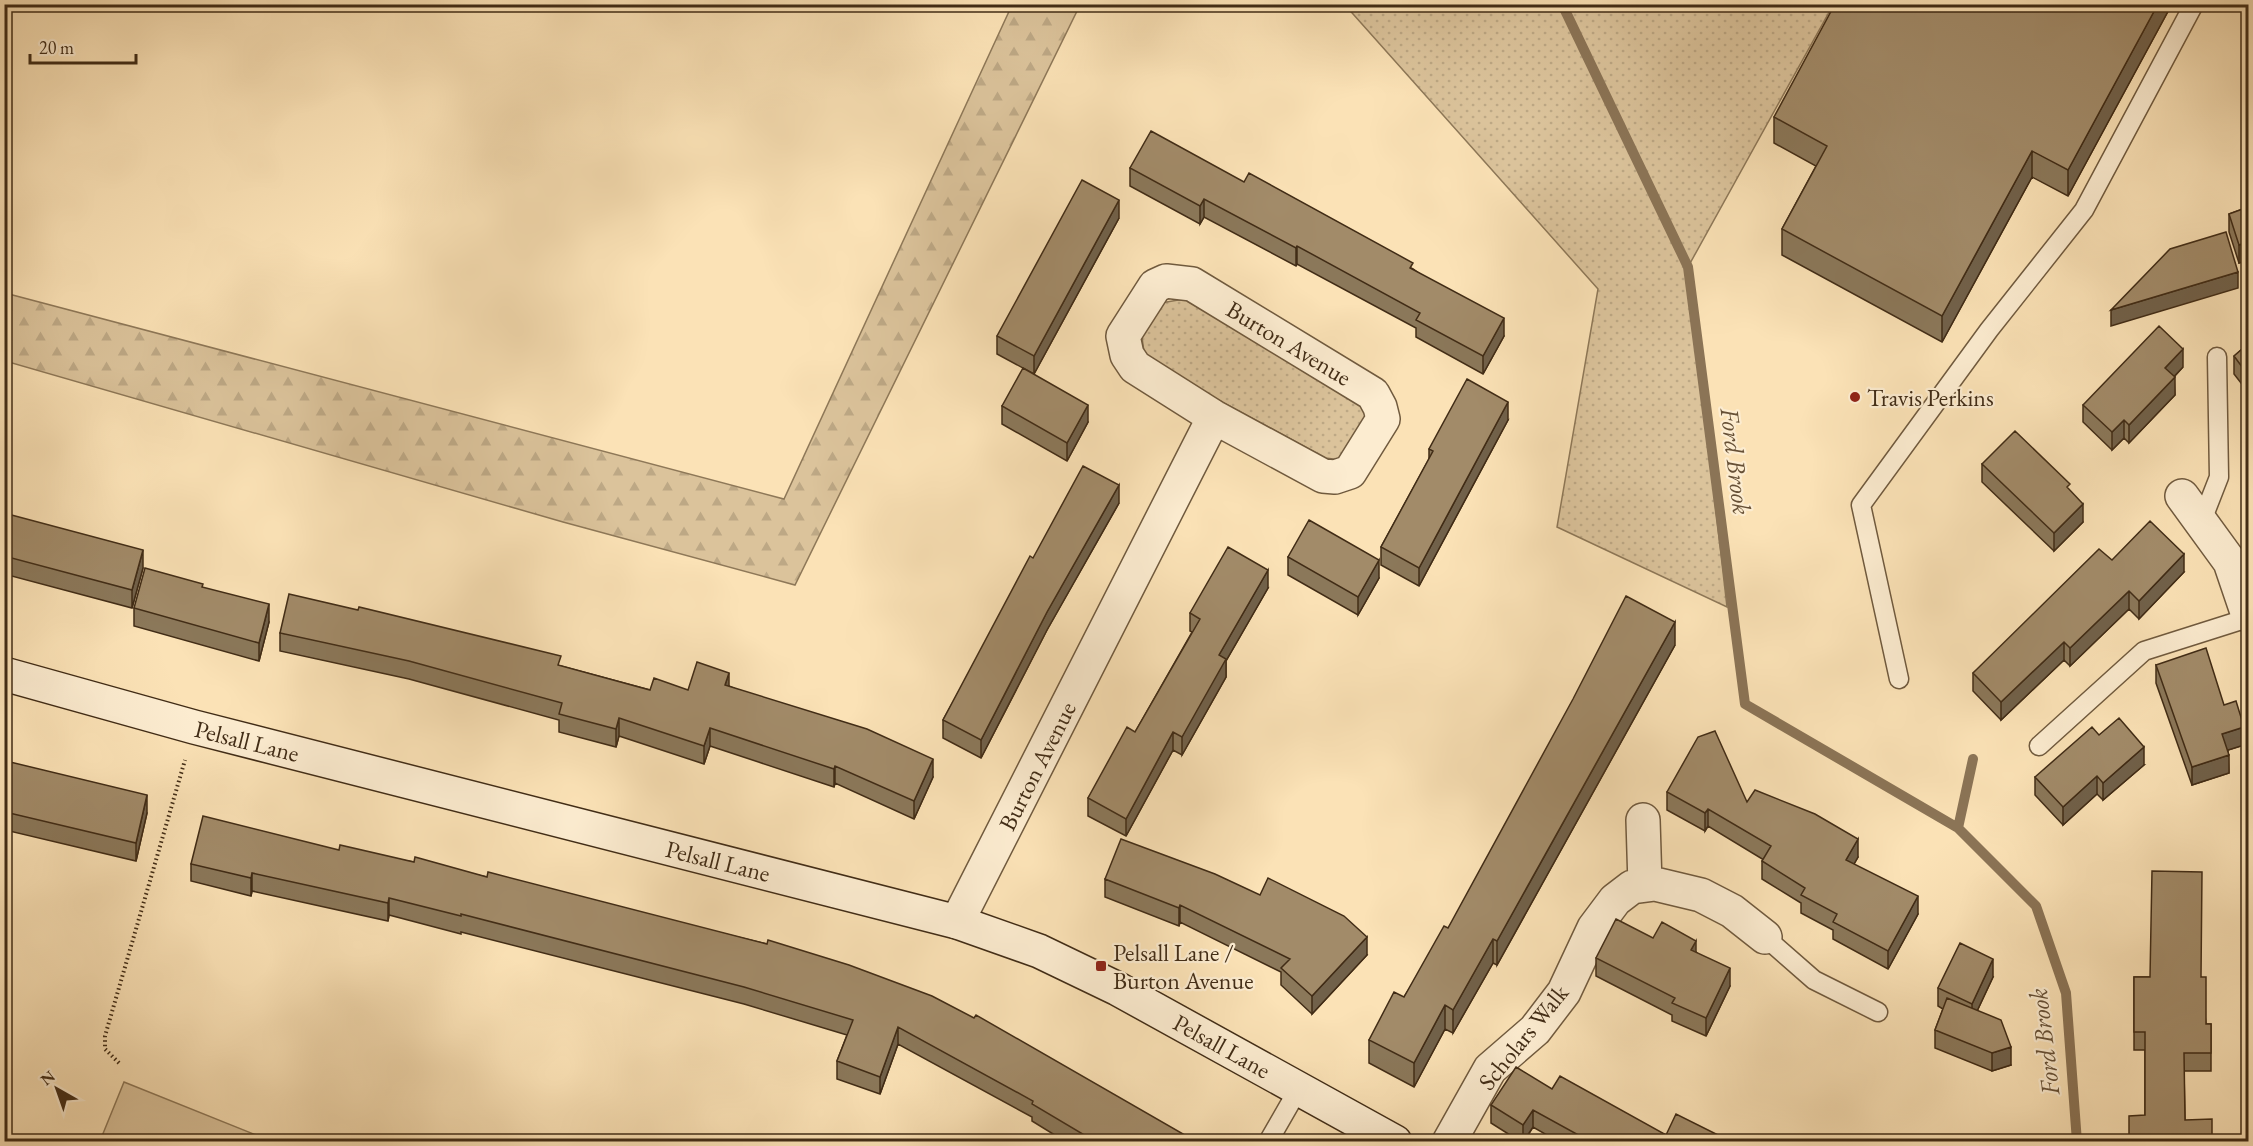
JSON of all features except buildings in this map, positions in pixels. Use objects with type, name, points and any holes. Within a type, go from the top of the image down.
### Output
[{"type":"street","name":"Burton Avenue","points":[[1167,280],[1192,284],[1373,394],[1383,419],[1350,472],[1335,477],[1323,476],[1214,417],[1135,367],[1127,355],[1123,336],[1155,286],[1167,280]]},
{"type":"street","name":"Burton Avenue","points":[[957,922],[1214,417]]},
{"type":"street","points":[[2182,496],[2201,523],[2239,555],[2248,617]]},
{"type":"street","name":"Pelsall Lane","points":[[4,674],[194,727],[957,922],[1039,951],[1118,989],[1395,1142]]},
{"type":"street","points":[[1643,820],[1645,885],[1655,884],[1701,895],[1732,911],[1765,937]]},
{"type":"street","name":"Scholars Walk","points":[[1449,1142],[1490,1069],[1535,1030],[1564,992],[1594,928],[1615,900],[1632,888],[1645,885]]},
{"type":"lane","points":[[1899,679],[1861,505],[1989,330],[2084,210],[2194,4]]},
{"type":"lane","points":[[2201,523],[2219,477],[2217,357]]},
{"type":"lane","points":[[2039,746],[2144,651],[2248,617]]},
{"type":"lane","points":[[1765,937],[1814,980],[1878,1012]]},
{"type":"lane","points":[[1268,1142],[1299,1088]]},
{"type":"path","points":[[119,1063],[105,1049],[105,1036],[194,727]]},
{"type":"green space","points":[[1012,5],[1080,5],[795,585],[563,522],[5,361],[5,293],[784,499]]},
{"type":"green space","points":[[1345,5],[1833,5],[1688,267],[1727,607],[1557,527],[1598,289]]},
{"type":"green space","points":[[1184,299],[1365,404],[1370,417],[1340,460],[1326,458],[1150,363],[1144,352],[1141,330],[1161,303]]},
{"type":"green space","points":[[124,1082],[271,1141],[100,1141]]},
{"type":"waterway","name":"Ford Brook","points":[[1562,4],[1688,267],[1745,704],[1958,828]]},
{"type":"waterway","name":"Ford Brook","points":[[1973,759],[1958,828],[2036,906],[2066,993],[2077,1142]]},
{"type":"place","name":"Travis Perkins","points":[[1855,397]]},
{"type":"place","name":"Pelsall Lane / Burton Avenue","points":[[1101,966]]}]
